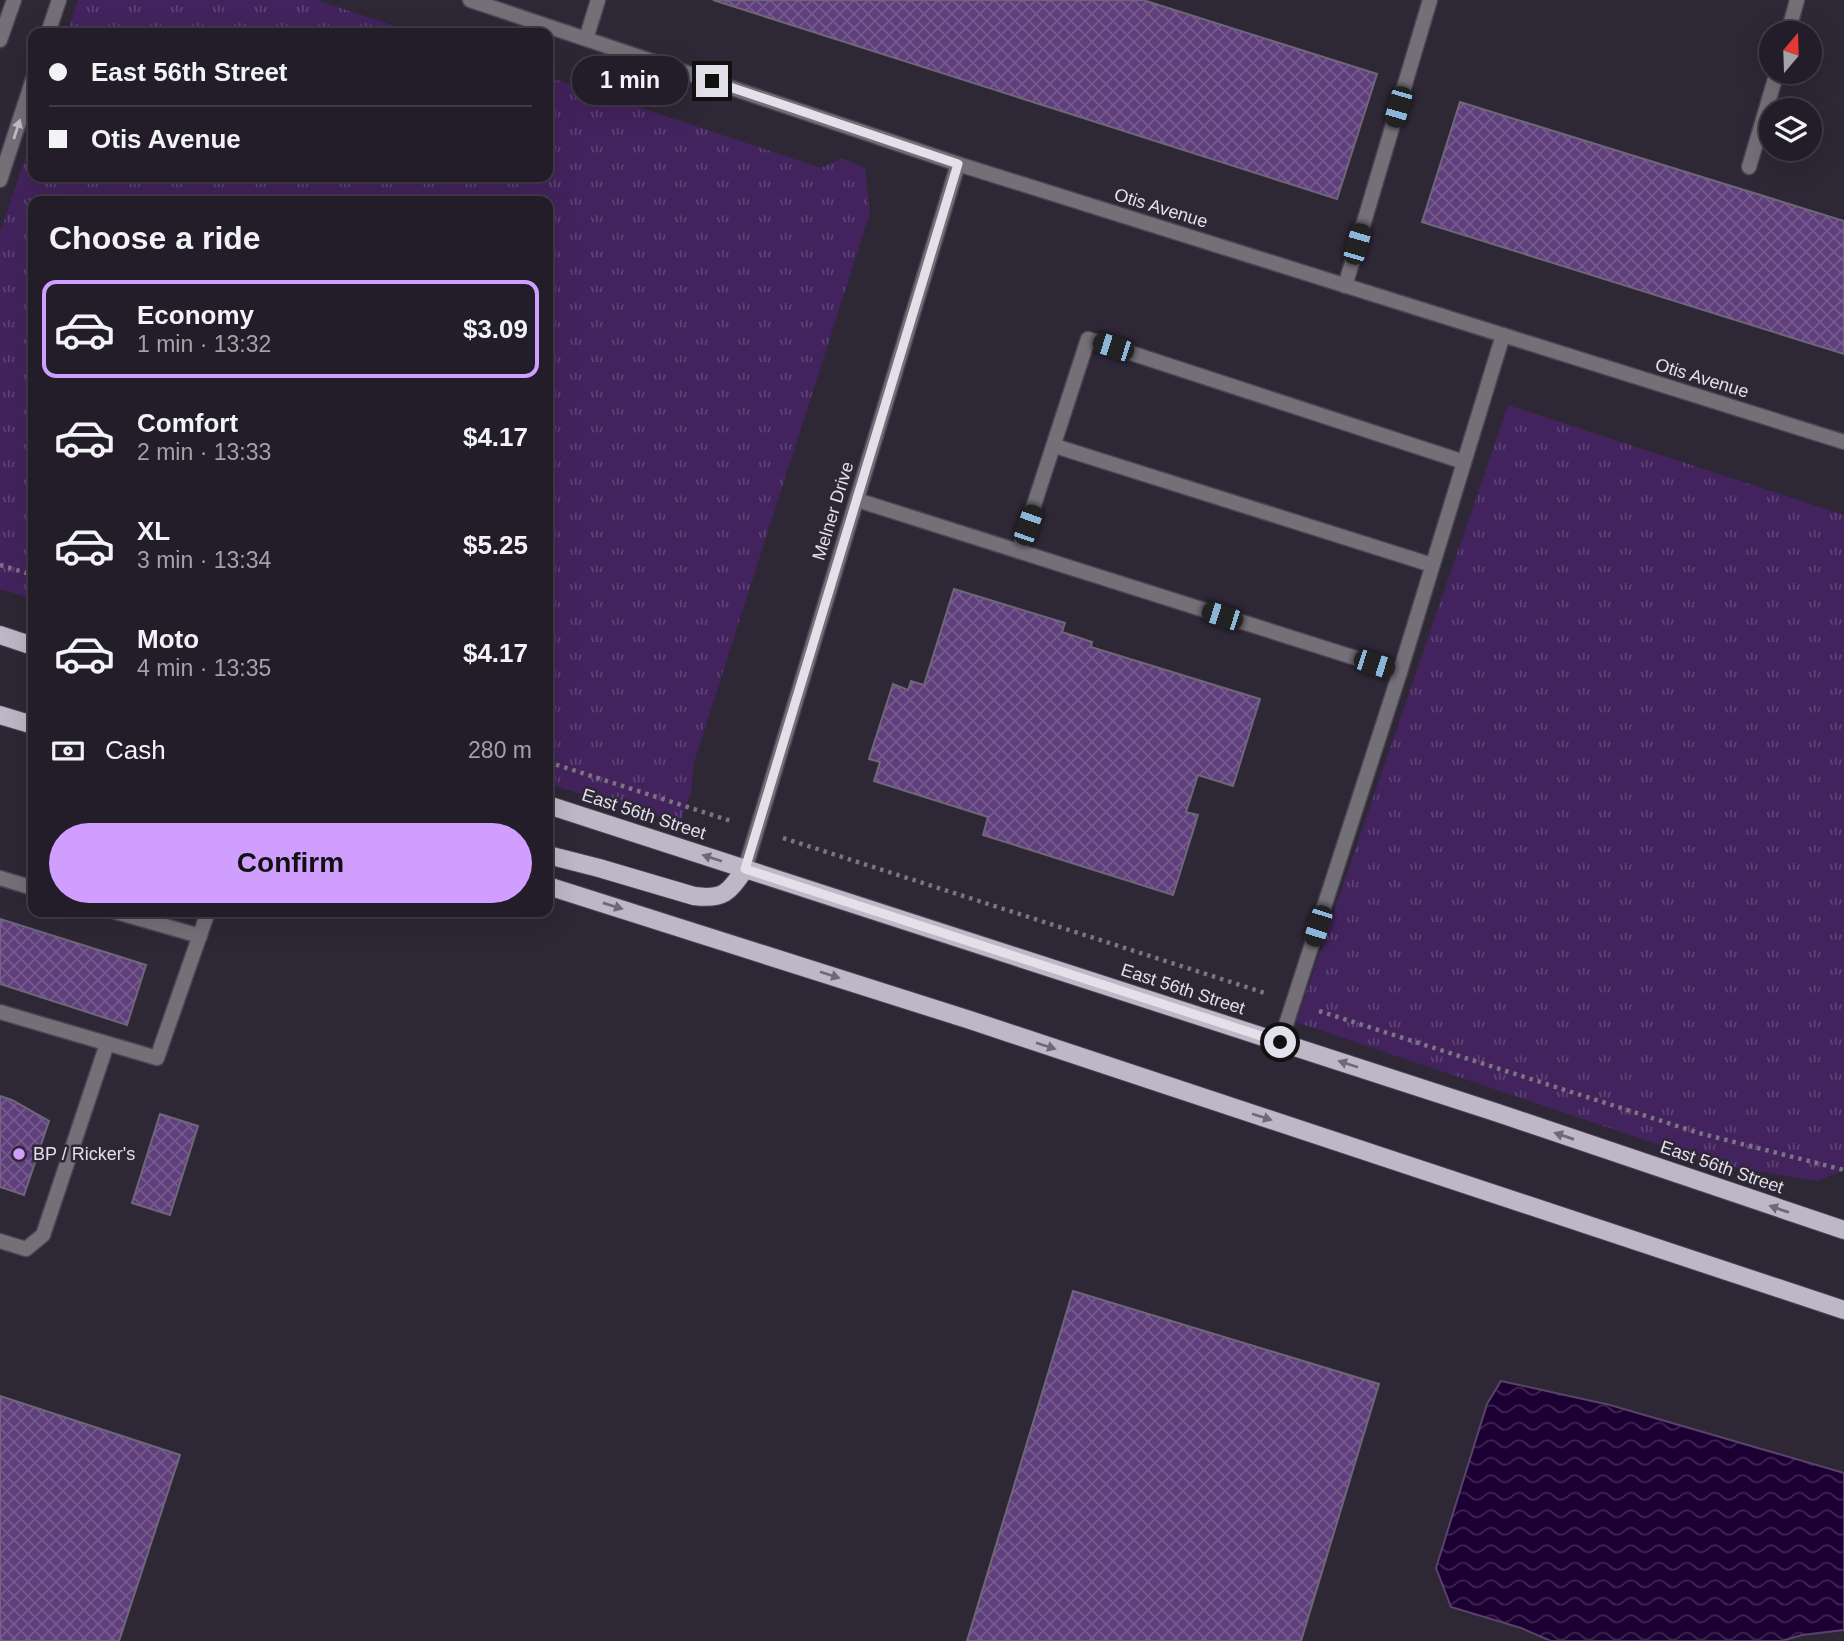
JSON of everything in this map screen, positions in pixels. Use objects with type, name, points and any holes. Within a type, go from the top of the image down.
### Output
[{"type":"main road","points":[[0,635],[28,644]]},
{"type":"main road","points":[[0,715],[28,723]]},
{"type":"main road","name":"East 56th Street","points":[[553,807],[1280,1042],[1844,1230]]},
{"type":"main road","points":[[553,856],[708,898],[720,896],[731,889],[745,869]]},
{"type":"main road","points":[[553,888],[970,1020],[1844,1310]]},
{"type":"street","points":[[0,40],[14,0]]},
{"type":"street","points":[[50,28],[59,0]]},
{"type":"street","name":"Otis Avenue","points":[[470,0],[958,164],[1844,442]]},
{"type":"street","points":[[586,39],[598,0]]},
{"type":"street","points":[[1345,285],[1430,0]]},
{"type":"street","points":[[1791,21],[1797,0]]},
{"type":"street","points":[[1749,167],[1773,84]]},
{"type":"street","points":[[0,180],[28,94]]},
{"type":"street","name":"Melner Drive","points":[[745,869],[958,164]]},
{"type":"street","points":[[1280,1042],[1400,672],[1503,335]]},
{"type":"street","points":[[1019,551],[1055,446],[1087,339],[1464,462]]},
{"type":"street","points":[[1055,446],[1432,565]]},
{"type":"street","points":[[857,500],[1400,672]]},
{"type":"street","points":[[0,878],[28,886]]},
{"type":"street","points":[[134,917],[200,936]]},
{"type":"street","points":[[0,1012],[158,1058],[206,917]]},
{"type":"street","points":[[0,1241],[26,1250],[43,1235],[107,1044]]},
{"type":"path","points":[[0,565],[28,573]]},
{"type":"path","points":[[553,764],[1699,1133],[1844,1170]]},
{"type":"green space","points":[[78,0],[316,0],[401,28],[69,28]]},
{"type":"green space","points":[[553,79],[821,168],[842,158],[865,168],[870,213],[694,762],[691,793],[680,823],[553,785],[553,196],[28,196],[28,597],[0,589],[0,233],[28,149],[28,182],[553,182]]},
{"type":"green space","points":[[1508,405],[1844,515],[1844,1170],[1816,1181],[1716,1164],[1296,1022]]},
{"type":"water","points":[[1501,1381],[1610,1405],[1844,1473],[1844,1630],[1802,1635],[1782,1641],[1551,1641],[1521,1628],[1451,1607],[1436,1568],[1487,1404]]},
{"type":"building","points":[[713,0],[1143,0],[1377,74],[1337,199]]},
{"type":"building","points":[[1460,102],[1844,221],[1844,354],[1422,222]]},
{"type":"building","points":[[954,589],[1065,623],[1062,632],[1092,642],[1091,647],[1260,699],[1233,786],[1198,775],[1186,812],[1198,815],[1173,895],[983,835],[988,817],[874,781],[880,762],[869,759],[893,684],[908,690],[911,681],[924,685]]},
{"type":"building","points":[[0,919],[146,965],[127,1025],[0,984]]},
{"type":"building","name":"BP / Ricker's","points":[[0,1096],[49,1121],[24,1195],[0,1187]]},
{"type":"building","points":[[160,1114],[198,1126],[170,1215],[132,1203]]},
{"type":"building","points":[[1073,1291],[1379,1384],[1301,1641],[967,1641]]},
{"type":"building","points":[[0,1396],[180,1455],[119,1641],[0,1641]]},
{"type":"place","name":"BP / Ricker's","points":[[19,1154]]},
{"type":"route","points":[[712,81],[958,164],[745,869],[1280,1042]]}]
